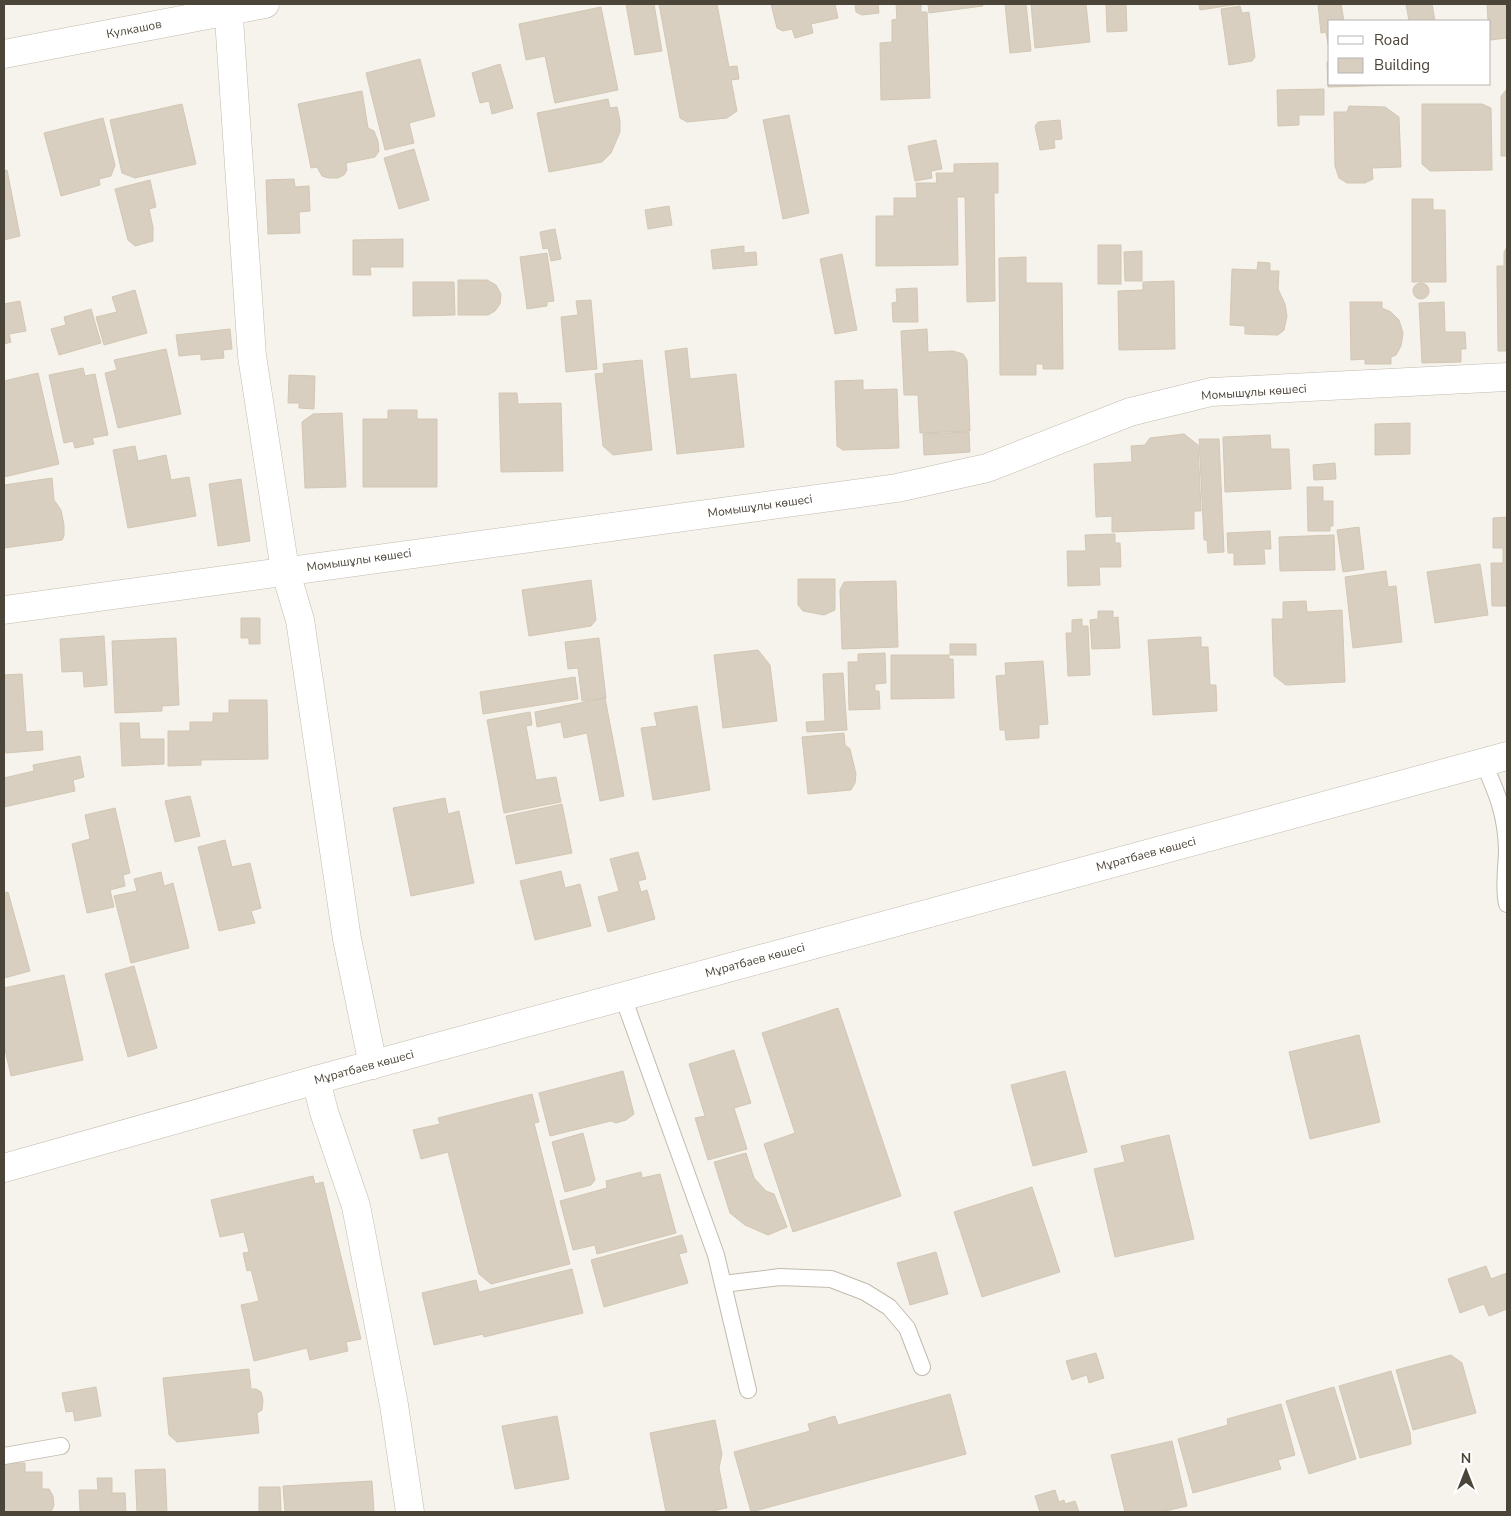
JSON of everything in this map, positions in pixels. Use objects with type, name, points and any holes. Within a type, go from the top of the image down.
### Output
[{"type":"street","name":"Кулкашов","points":[[4,54],[228,7],[265,4]]},
{"type":"street","points":[[228,7],[252,356],[285,570],[300,620],[347,939],[373,1065]]},
{"type":"street","name":"Момышұлы көшесі","points":[[4,610],[285,570],[897,488],[987,468],[1130,412],[1211,392],[1507,377]]},
{"type":"street","name":"Мұратбаев көшесі","points":[[4,1168],[316,1080],[1495,759]]},
{"type":"street","points":[[316,1080],[324,1112],[356,1206],[394,1406],[410,1512]]},
{"type":"lane","points":[[1495,759],[1498,794],[1504,820],[1507,850],[1504,890],[1507,904]]},
{"type":"lane","points":[[623,997],[716,1255],[748,1390]]},
{"type":"lane","points":[[723,1284],[780,1277],[831,1279],[864,1292],[889,1307],[907,1328],[922,1367]]},
{"type":"lane","points":[[4,1456],[61,1446]]},
{"type":"building","points":[[626,4],[654,4],[662,51],[635,55]]},
{"type":"building","points":[[659,4],[717,4],[729,67],[737,66],[739,79],[731,80],[737,111],[727,118],[687,122],[680,118]]},
{"type":"building","points":[[771,4],[835,4],[838,18],[811,24],[813,33],[795,38],[792,29],[783,31],[777,28]]},
{"type":"building","points":[[855,4],[878,4],[879,13],[862,15],[856,12]]},
{"type":"building","points":[[896,4],[921,4],[921,12],[927,12],[930,98],[881,100],[880,43],[892,42],[892,20],[897,19]]},
{"type":"building","points":[[928,4],[982,4],[983,6],[929,13]]},
{"type":"building","points":[[1005,4],[1026,4],[1031,51],[1010,53]]},
{"type":"building","points":[[1031,4],[1086,4],[1090,42],[1035,48]]},
{"type":"building","points":[[1106,4],[1126,4],[1127,31],[1107,32]]},
{"type":"building","points":[[1199,4],[1239,4],[1200,10]]},
{"type":"building","points":[[1318,4],[1341,4],[1344,20],[1328,20],[1328,44],[1326,32],[1321,33]]},
{"type":"building","points":[[1406,4],[1432,4],[1435,20],[1409,20]]},
{"type":"building","points":[[1487,4],[1507,4],[1507,38],[1491,40],[1491,20],[1488,20]]},
{"type":"building","points":[[1240,6],[1242,13],[1249,12],[1255,57],[1252,61],[1229,65],[1221,9]]},
{"type":"building","points":[[601,7],[618,90],[555,103],[545,56],[526,60],[519,24]]},
{"type":"building","points":[[420,59],[435,116],[409,123],[414,143],[385,150],[366,73]]},
{"type":"building","points":[[1327,62],[1328,85],[1401,85],[1328,87]]},
{"type":"building","points":[[500,64],[513,108],[492,114],[489,101],[480,103],[472,73]]},
{"type":"building","points":[[1324,89],[1324,115],[1299,115],[1299,125],[1278,126],[1277,90]]},
{"type":"building","points":[[1507,89],[1507,156],[1501,156],[1501,96]]},
{"type":"building","points":[[362,91],[368,128],[374,131],[379,151],[375,157],[346,163],[347,170],[344,175],[338,178],[322,176],[317,167],[311,168],[298,104]]},
{"type":"building","points":[[608,99],[610,108],[617,107],[620,121],[620,132],[611,153],[602,162],[549,172],[537,113]]},
{"type":"building","points":[[182,104],[196,164],[135,178],[122,173],[110,120]]},
{"type":"building","points":[[1422,104],[1482,104],[1491,108],[1492,170],[1430,171],[1422,164]]},
{"type":"building","points":[[1349,106],[1385,107],[1399,117],[1401,167],[1372,168],[1373,179],[1365,183],[1347,183],[1339,178],[1335,166],[1334,112],[1347,112]]},
{"type":"building","points":[[789,115],[809,213],[783,219],[763,120]]},
{"type":"building","points":[[103,118],[115,165],[111,176],[99,179],[100,185],[61,196],[44,133]]},
{"type":"building","points":[[1060,120],[1062,139],[1054,140],[1055,148],[1040,150],[1035,126],[1038,122]]},
{"type":"building","points":[[936,140],[942,169],[931,171],[932,178],[915,181],[908,146]]},
{"type":"building","points":[[414,149],[429,200],[399,209],[384,158]]},
{"type":"building","points":[[998,163],[998,193],[994,193],[995,301],[967,302],[965,197],[957,197],[958,265],[876,266],[876,216],[894,216],[894,198],[917,198],[916,183],[937,183],[936,173],[954,173],[954,164]]},
{"type":"building","points":[[7,170],[20,236],[4,240],[4,171]]},
{"type":"building","points":[[294,179],[295,187],[309,186],[310,211],[299,212],[300,233],[268,234],[266,180]]},
{"type":"building","points":[[150,180],[156,207],[149,209],[153,227],[153,241],[135,246],[128,240],[115,189]]},
{"type":"building","points":[[1412,199],[1433,199],[1433,210],[1445,210],[1446,282],[1412,282]]},
{"type":"building","points":[[669,206],[672,225],[648,229],[645,210]]},
{"type":"building","points":[[555,229],[561,259],[551,261],[548,248],[543,249],[540,232]]},
{"type":"building","points":[[403,239],[403,267],[370,267],[371,275],[353,275],[353,240]]},
{"type":"building","points":[[1098,245],[1121,245],[1121,284],[1098,284]]},
{"type":"building","points":[[744,246],[744,253],[756,252],[757,265],[713,269],[711,250]]},
{"type":"building","points":[[1507,247],[1507,351],[1498,351],[1497,266],[1504,266],[1504,252]]},
{"type":"building","points":[[1142,251],[1142,281],[1125,281],[1124,252]]},
{"type":"building","points":[[547,253],[554,301],[547,302],[547,306],[527,309],[520,257]]},
{"type":"building","points":[[842,254],[857,330],[835,334],[820,259]]},
{"type":"building","points":[[1026,257],[1026,283],[1062,283],[1063,369],[1043,369],[1043,364],[1036,364],[1036,375],[1000,375],[999,258]]},
{"type":"building","points":[[1258,262],[1270,263],[1270,271],[1279,271],[1278,289],[1285,304],[1287,316],[1284,330],[1278,335],[1245,334],[1245,326],[1230,325],[1232,269],[1257,270]]},
{"type":"building","points":[[458,280],[487,280],[496,285],[501,294],[500,304],[495,311],[488,315],[458,315]]},
{"type":"building","points":[[1174,281],[1175,349],[1119,350],[1118,291],[1143,290],[1143,282]]},
{"type":"building","points":[[413,282],[454,282],[455,315],[413,316]]},
{"type":"building","points":[[1421,283],[1429,291],[1421,299],[1413,291]]},
{"type":"building","points":[[917,288],[918,322],[893,322],[892,303],[897,302],[896,289]]},
{"type":"building","points":[[135,290],[147,333],[104,345],[96,317],[117,312],[112,297]]},
{"type":"building","points":[[591,300],[597,369],[566,372],[561,317],[578,315],[576,301]]},
{"type":"building","points":[[20,301],[26,331],[9,334],[11,342],[4,344],[4,304]]},
{"type":"building","points":[[1350,302],[1382,302],[1382,308],[1391,312],[1399,320],[1403,333],[1401,346],[1396,355],[1391,357],[1391,364],[1365,364],[1365,359],[1351,360]]},
{"type":"building","points":[[1444,302],[1445,332],[1465,332],[1466,349],[1461,349],[1461,362],[1422,363],[1419,303]]},
{"type":"building","points":[[91,309],[101,343],[59,355],[51,329],[66,325],[64,317]]},
{"type":"building","points":[[230,329],[232,349],[223,350],[224,358],[201,360],[201,354],[179,356],[176,335]]},
{"type":"building","points":[[927,329],[928,352],[953,351],[963,354],[967,360],[970,431],[920,433],[918,395],[904,395],[901,331]]},
{"type":"building","points":[[687,348],[690,379],[736,374],[744,447],[677,454],[665,351]]},
{"type":"building","points":[[166,349],[181,414],[118,428],[105,373],[117,370],[114,360]]},
{"type":"building","points":[[642,360],[652,450],[613,455],[603,446],[595,374],[604,373],[603,364]]},
{"type":"building","points":[[83,368],[85,376],[95,374],[108,435],[92,438],[94,444],[75,448],[73,441],[64,443],[49,375]]},
{"type":"building","points":[[38,373],[59,464],[4,477],[4,381]]},
{"type":"building","points":[[289,375],[315,376],[314,409],[299,408],[299,403],[288,403]]},
{"type":"building","points":[[863,380],[863,390],[897,389],[899,448],[843,450],[837,446],[835,381]]},
{"type":"building","points":[[499,393],[517,393],[518,404],[561,403],[563,471],[501,472]]},
{"type":"building","points":[[388,410],[417,410],[417,419],[437,419],[437,487],[363,487],[363,419],[388,419]]},
{"type":"building","points":[[342,413],[346,487],[305,488],[302,422],[313,414]]},
{"type":"building","points":[[1410,423],[1410,454],[1375,455],[1375,424]]},
{"type":"building","points":[[969,432],[970,452],[924,455],[923,434]]},
{"type":"building","points":[[1184,434],[1198,445],[1201,511],[1194,511],[1194,529],[1112,532],[1112,516],[1096,517],[1094,464],[1132,462],[1131,446],[1145,445],[1150,438]]},
{"type":"building","points":[[1270,435],[1271,449],[1289,449],[1291,489],[1225,492],[1223,437]]},
{"type":"building","points":[[1199,439],[1219,439],[1224,552],[1208,553],[1207,540],[1204,540]]},
{"type":"building","points":[[135,446],[138,461],[166,455],[171,480],[189,477],[196,516],[128,528],[113,450]]},
{"type":"building","points":[[1335,463],[1336,479],[1314,480],[1313,465]]},
{"type":"building","points":[[52,478],[54,500],[61,510],[64,525],[62,540],[4,548],[4,485]]},
{"type":"building","points":[[241,479],[250,541],[218,546],[209,484]]},
{"type":"building","points":[[1307,487],[1323,487],[1323,501],[1333,501],[1333,526],[1330,526],[1330,531],[1308,531]]},
{"type":"building","points":[[1507,517],[1507,606],[1492,606],[1491,563],[1503,563],[1503,548],[1493,548],[1493,518]]},
{"type":"building","points":[[1359,527],[1364,569],[1343,572],[1337,530]]},
{"type":"building","points":[[1270,531],[1271,549],[1264,549],[1265,564],[1234,565],[1234,553],[1228,553],[1227,533]]},
{"type":"building","points":[[1115,534],[1115,543],[1120,543],[1121,567],[1099,567],[1100,585],[1068,586],[1067,551],[1086,551],[1085,535]]},
{"type":"building","points":[[1334,535],[1335,570],[1280,571],[1279,537]]},
{"type":"building","points":[[1480,564],[1488,615],[1435,623],[1427,572]]},
{"type":"building","points":[[1386,571],[1388,587],[1396,586],[1402,642],[1353,648],[1345,577]]},
{"type":"building","points":[[798,579],[835,579],[835,610],[824,615],[803,611],[798,605]]},
{"type":"building","points":[[591,580],[596,620],[591,626],[529,636],[522,590]]},
{"type":"building","points":[[896,581],[898,647],[842,649],[840,590],[844,582]]},
{"type":"building","points":[[1306,601],[1307,612],[1342,610],[1345,682],[1286,685],[1274,676],[1272,619],[1283,619],[1283,602]]},
{"type":"building","points":[[1098,611],[1113,611],[1113,618],[1118,617],[1120,648],[1092,649],[1090,620],[1098,619]]},
{"type":"building","points":[[241,618],[260,618],[260,644],[249,644],[249,638],[241,638]]},
{"type":"building","points":[[1082,619],[1082,626],[1088,626],[1090,675],[1068,676],[1066,633],[1072,633],[1072,620]]},
{"type":"building","points":[[104,636],[107,685],[84,687],[83,671],[62,672],[60,639]]},
{"type":"building","points":[[1201,637],[1201,647],[1208,647],[1210,685],[1216,685],[1217,711],[1153,715],[1148,640]]},
{"type":"building","points":[[176,638],[179,705],[162,706],[162,711],[115,713],[112,641]]},
{"type":"building","points":[[599,638],[606,698],[582,701],[578,668],[568,669],[565,642]]},
{"type":"building","points":[[950,644],[976,644],[976,655],[950,655]]},
{"type":"building","points":[[758,650],[770,665],[777,721],[723,728],[714,655]]},
{"type":"building","points":[[885,653],[886,683],[875,684],[875,691],[879,691],[880,709],[849,710],[848,662],[858,662],[858,654]]},
{"type":"building","points":[[891,655],[949,655],[949,659],[953,659],[954,698],[891,699]]},
{"type":"building","points":[[1043,661],[1048,724],[1039,725],[1039,738],[1006,740],[1005,730],[1000,730],[996,676],[1006,675],[1005,663]]},
{"type":"building","points":[[843,673],[847,730],[807,732],[806,722],[825,721],[823,674]]},
{"type":"building","points":[[22,674],[26,732],[42,731],[43,750],[6,753],[4,738],[4,675]]},
{"type":"building","points":[[575,677],[578,699],[483,714],[480,692]]},
{"type":"building","points":[[605,698],[624,796],[600,801],[587,733],[564,738],[561,722],[537,727],[535,712]]},
{"type":"building","points":[[229,700],[267,700],[268,759],[201,760],[201,765],[168,766],[168,731],[190,731],[190,722],[213,722],[213,713],[229,713]]},
{"type":"building","points":[[697,706],[710,790],[653,800],[641,728],[657,726],[654,713]]},
{"type":"building","points":[[530,712],[532,725],[526,726],[536,780],[556,777],[561,802],[504,813],[487,720]]},
{"type":"building","points":[[120,723],[139,723],[140,739],[164,739],[164,764],[122,766]]},
{"type":"building","points":[[844,733],[845,745],[850,749],[856,774],[855,783],[851,790],[808,794],[802,737]]},
{"type":"building","points":[[80,756],[84,777],[73,780],[75,791],[4,807],[4,778],[34,771],[33,765]]},
{"type":"building","points":[[190,796],[200,836],[175,842],[165,801]]},
{"type":"building","points":[[445,798],[448,814],[459,811],[474,883],[411,896],[393,808]]},
{"type":"building","points":[[562,804],[572,853],[516,864],[506,816]]},
{"type":"building","points":[[115,808],[130,873],[123,875],[125,886],[110,890],[114,907],[87,913],[72,844],[90,839],[85,815]]},
{"type":"building","points":[[225,840],[232,867],[250,863],[261,908],[251,911],[255,923],[219,931],[198,847]]},
{"type":"building","points":[[638,852],[646,879],[638,881],[641,892],[647,890],[655,919],[608,932],[598,897],[619,891],[610,859]]},
{"type":"building","points":[[561,871],[565,888],[580,884],[591,926],[535,940],[520,881]]},
{"type":"building","points":[[161,872],[164,886],[173,883],[189,948],[131,963],[114,896],[137,891],[134,879]]},
{"type":"building","points":[[8,892],[30,971],[4,978],[4,893]]},
{"type":"building","points":[[134,966],[157,1048],[128,1057],[105,974]]},
{"type":"building","points":[[64,975],[83,1060],[11,1076],[4,1045],[4,988]]},
{"type":"building","points":[[838,1008],[901,1196],[793,1232],[764,1144],[795,1133],[762,1033]]},
{"type":"building","points":[[1359,1035],[1380,1122],[1310,1139],[1289,1052]]},
{"type":"building","points":[[734,1050],[751,1103],[734,1108],[747,1149],[708,1160],[695,1118],[705,1116],[689,1064]]},
{"type":"building","points":[[623,1071],[634,1114],[626,1120],[616,1123],[611,1121],[550,1136],[539,1093]]},
{"type":"building","points":[[1065,1071],[1087,1152],[1033,1166],[1011,1085]]},
{"type":"building","points":[[532,1094],[539,1122],[534,1123],[570,1264],[491,1284],[479,1274],[448,1152],[421,1159],[413,1130],[440,1124],[438,1118]]},
{"type":"building","points":[[583,1133],[595,1180],[591,1185],[565,1192],[552,1142]]},
{"type":"building","points":[[1169,1135],[1194,1239],[1115,1257],[1094,1169],[1125,1162],[1121,1146]]},
{"type":"building","points":[[746,1153],[754,1178],[766,1191],[774,1194],[787,1227],[768,1235],[745,1225],[730,1213],[714,1162]]},
{"type":"building","points":[[641,1172],[642,1178],[660,1174],[676,1233],[597,1254],[595,1245],[573,1250],[560,1201],[607,1188],[606,1181]]},
{"type":"building","points":[[313,1176],[315,1184],[323,1182],[361,1339],[346,1342],[348,1351],[310,1360],[307,1348],[254,1361],[241,1305],[259,1301],[251,1270],[247,1271],[243,1253],[249,1252],[244,1232],[220,1237],[211,1200]]},
{"type":"building","points":[[1032,1187],[1060,1272],[982,1297],[954,1212]]},
{"type":"building","points":[[682,1235],[687,1252],[679,1254],[688,1283],[604,1307],[591,1260]]},
{"type":"building","points":[[936,1252],[948,1294],[910,1305],[897,1263]]},
{"type":"building","points":[[1486,1266],[1491,1279],[1507,1273],[1507,1309],[1489,1316],[1484,1304],[1460,1313],[1448,1279]]},
{"type":"building","points":[[572,1269],[583,1313],[484,1337],[483,1334],[434,1345],[422,1293],[476,1280],[479,1292]]},
{"type":"building","points":[[1096,1353],[1104,1378],[1089,1383],[1087,1375],[1072,1380],[1066,1361]]},
{"type":"building","points":[[1451,1355],[1462,1363],[1476,1413],[1413,1430],[1396,1370]]},
{"type":"building","points":[[249,1369],[251,1389],[261,1392],[263,1400],[262,1410],[257,1413],[259,1433],[177,1442],[169,1435],[163,1378]]},
{"type":"building","points":[[1391,1371],[1410,1433],[1411,1444],[1360,1458],[1339,1386]]},
{"type":"building","points":[[96,1387],[101,1416],[75,1421],[73,1411],[66,1412],[62,1393]]},
{"type":"building","points":[[1334,1387],[1356,1459],[1309,1474],[1286,1401]]},
{"type":"building","points":[[950,1394],[966,1454],[751,1512],[734,1452],[810,1431],[808,1424],[835,1416],[838,1425]]},
{"type":"building","points":[[1281,1404],[1295,1455],[1278,1460],[1281,1469],[1193,1493],[1178,1439],[1228,1425],[1227,1419]]},
{"type":"building","points":[[557,1416],[569,1479],[515,1489],[502,1426]]},
{"type":"building","points":[[715,1420],[722,1454],[719,1468],[727,1508],[707,1512],[666,1512],[650,1433]]},
{"type":"building","points":[[1172,1441],[1187,1506],[1161,1512],[1125,1512],[1111,1455]]},
{"type":"building","points":[[4,1463],[25,1463],[25,1472],[42,1472],[42,1489],[49,1489],[53,1496],[54,1505],[52,1510],[47,1512],[4,1512]]},
{"type":"building","points":[[165,1469],[167,1512],[137,1512],[135,1470]]},
{"type":"building","points":[[97,1478],[112,1478],[112,1493],[125,1493],[126,1512],[80,1512],[79,1490],[98,1490]]},
{"type":"building","points":[[372,1481],[374,1512],[285,1512],[283,1486]]},
{"type":"building","points":[[259,1487],[280,1487],[281,1512],[259,1512]]},
{"type":"building","points":[[1055,1490],[1059,1502],[1064,1500],[1065,1504],[1075,1501],[1079,1512],[1040,1512],[1035,1496]]}]
